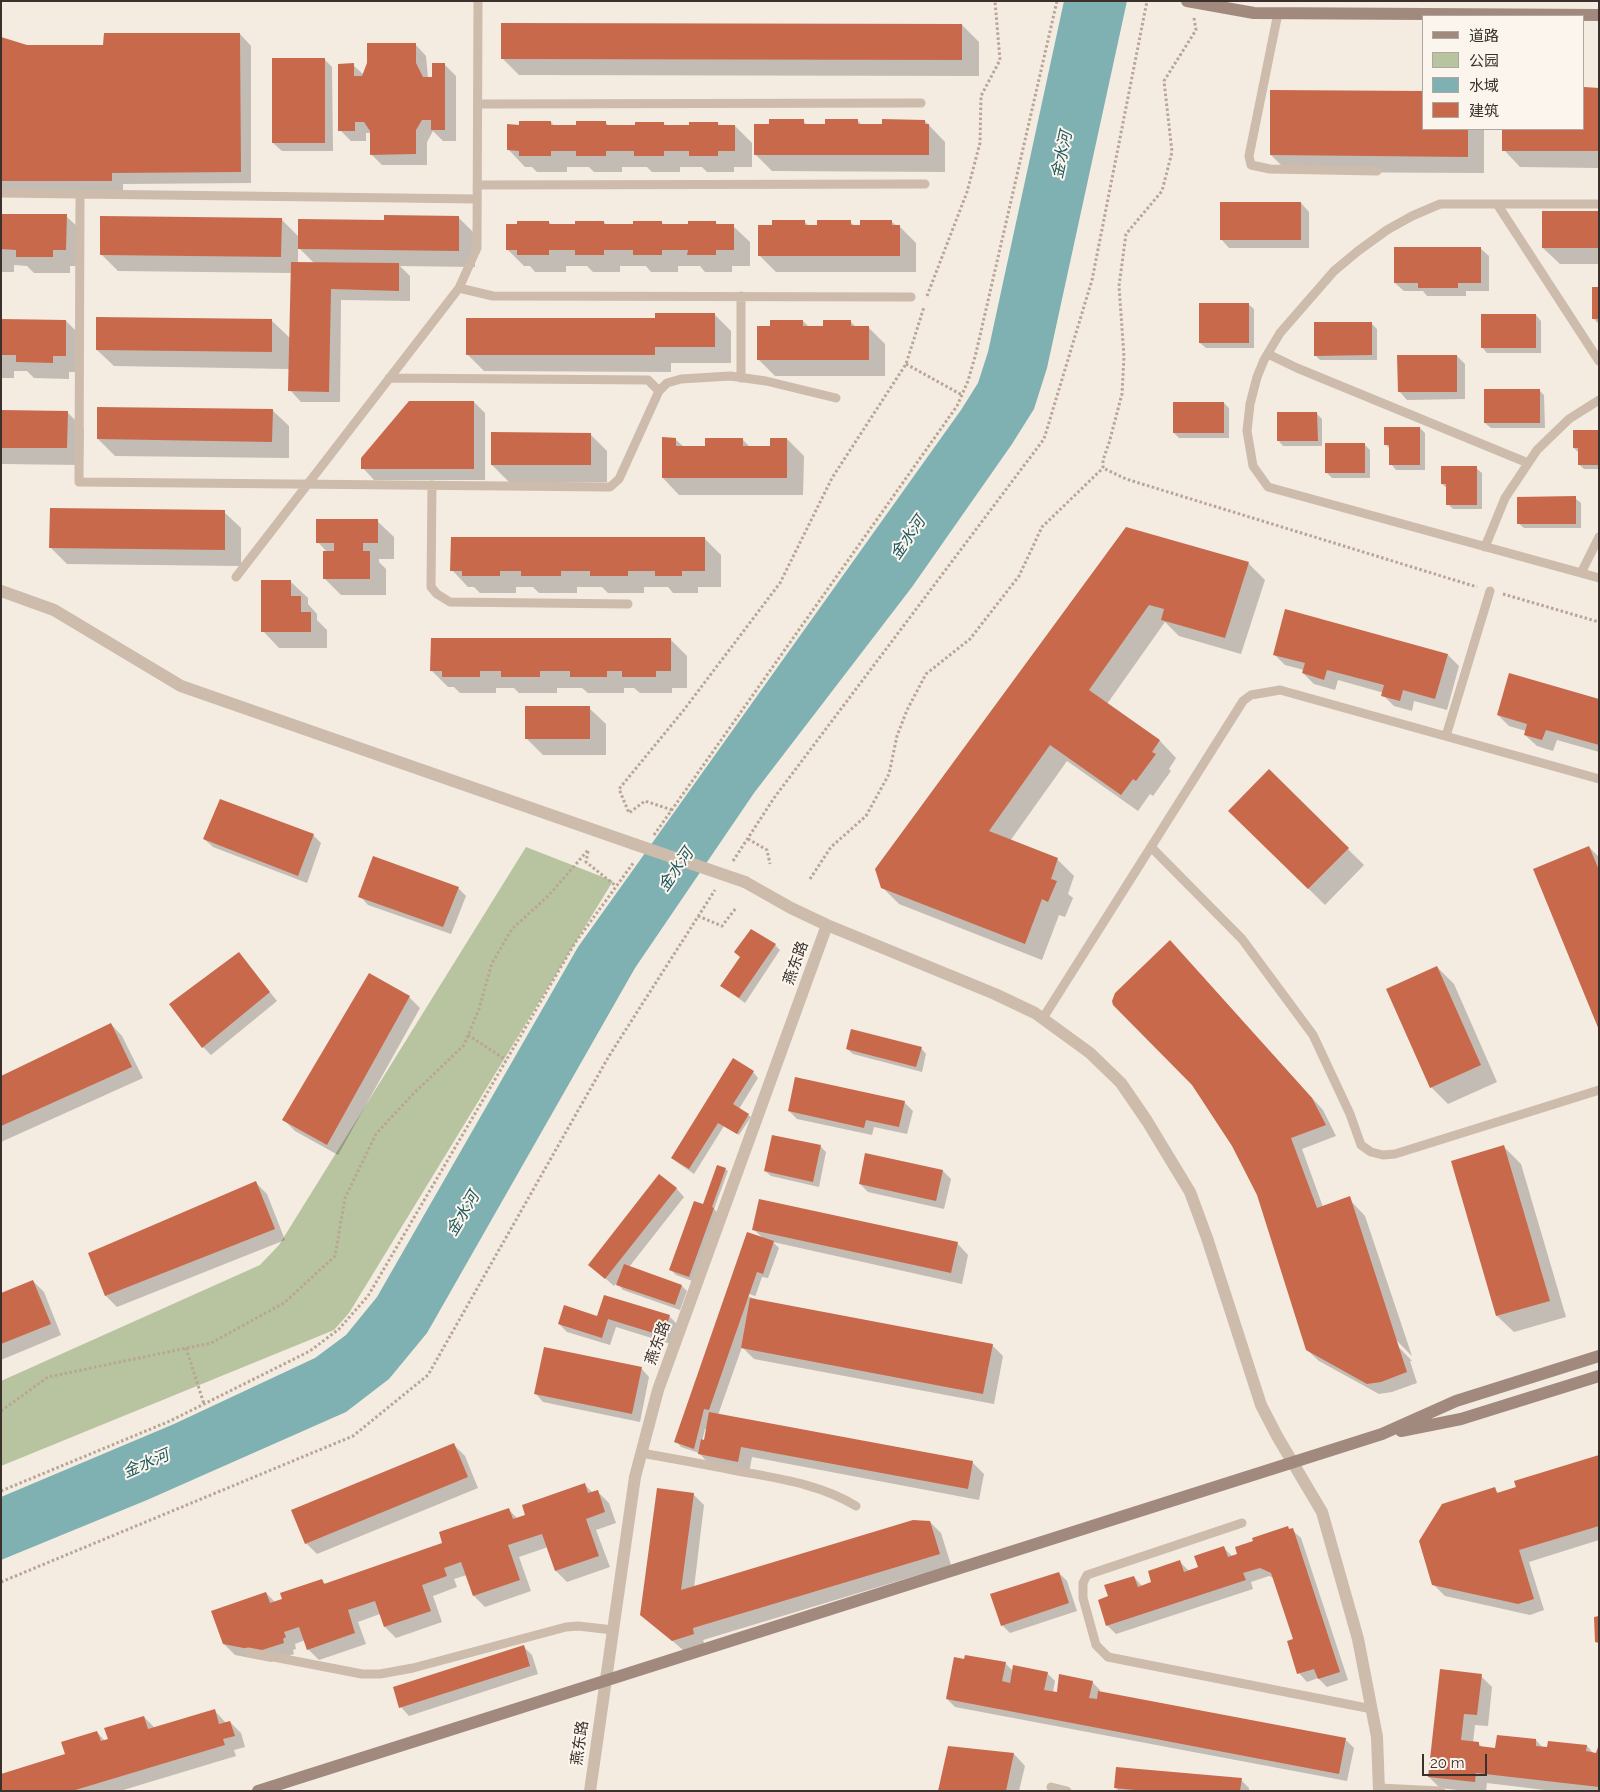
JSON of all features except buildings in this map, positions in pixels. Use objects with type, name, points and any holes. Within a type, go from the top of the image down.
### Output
[{"type":"street","points":[[1187,1],[1254,13],[1599,15]]},
{"type":"street","points":[[1,591],[54,610],[181,686],[746,882],[791,908],[827,925],[995,994],[1044,1018],[1090,1053],[1121,1083],[1147,1121],[1190,1192],[1207,1238],[1261,1405],[1322,1512],[1358,1639],[1377,1737],[1378,1789]]},
{"type":"street","name":"燕东路","points":[[590,1791],[635,1477],[658,1390],[827,925]]},
{"type":"street","points":[[258,1791],[1382,1434],[1456,1401],[1599,1356]]},
{"type":"street","points":[[1382,1434],[1461,1420],[1599,1376]]},
{"type":"lane","points":[[236,577],[459,288],[477,248],[478,1]]},
{"type":"lane","points":[[1278,13],[1249,156],[1251,165],[1270,169],[1377,171]]},
{"type":"lane","points":[[478,104],[921,103]]},
{"type":"lane","points":[[477,185],[925,184]]},
{"type":"lane","points":[[1,193],[477,199]]},
{"type":"lane","points":[[80,194],[79,482],[610,487],[619,479],[659,390],[667,383],[681,379],[730,376],[775,383],[836,398]]},
{"type":"lane","points":[[1599,204],[1440,204],[1412,216],[1387,230],[1334,271],[1280,333],[1256,377],[1247,431],[1253,466],[1268,487],[1599,578]]},
{"type":"lane","points":[[1497,204],[1599,361]]},
{"type":"lane","points":[[459,288],[493,296],[911,297]]},
{"type":"lane","points":[[741,296],[741,378]]},
{"type":"lane","points":[[1268,354],[1297,368],[1528,463]]},
{"type":"lane","points":[[389,378],[648,380],[659,390]]},
{"type":"lane","points":[[1485,547],[1505,498],[1537,450],[1569,419],[1599,400]]},
{"type":"lane","points":[[432,485],[432,587],[437,594],[450,602],[628,604]]},
{"type":"lane","points":[[1581,572],[1599,538]]},
{"type":"lane","points":[[1446,736],[1490,590]]},
{"type":"lane","points":[[1044,1018],[1243,701],[1251,695],[1280,690],[1599,779]]},
{"type":"lane","points":[[1151,847],[1242,939],[1313,1035],[1350,1114],[1361,1145],[1371,1152],[1383,1155],[1395,1154],[1599,1090]]},
{"type":"lane","points":[[641,1453],[790,1480],[824,1490],[844,1498],[856,1506]]},
{"type":"lane","points":[[1242,1523],[1087,1575],[1083,1583],[1083,1598],[1096,1645],[1108,1657],[1372,1709]]},
{"type":"lane","points":[[248,1652],[362,1674],[380,1674],[412,1668],[566,1627],[578,1626],[613,1630]]},
{"type":"lane","points":[[1051,1787],[1068,1791]]},
{"type":"lane","points":[[1378,1789],[1441,1791]]},
{"type":"path","points":[[927,297],[967,192],[980,143],[981,96],[1000,60],[995,1]]},
{"type":"path","points":[[733,862],[774,798],[1044,439],[1092,280],[1147,1]]},
{"type":"path","points":[[672,810],[645,801],[629,813],[619,789],[683,711],[780,583],[832,478],[906,364],[924,307]]},
{"type":"path","points":[[906,364],[962,394]]},
{"type":"path","points":[[810,879],[831,847],[866,816],[888,774],[907,710],[926,674],[970,639],[1018,576],[1042,527],[1103,468]]},
{"type":"path","points":[[748,839],[767,850],[770,864]]},
{"type":"path","points":[[1,1411],[48,1377],[211,1342],[284,1303],[335,1256],[345,1198],[376,1134],[412,1095],[464,1045],[479,1009],[492,963],[512,929],[549,896],[589,849],[586,862],[616,886]]},
{"type":"path","points":[[1,1582],[352,1436],[428,1375],[609,1056],[718,885]]},
{"type":"path","points":[[698,916],[722,926],[736,908]]},
{"type":"path","points":[[468,1035],[506,1060]]},
{"type":"path","points":[[186,1348],[204,1404]]},
{"type":"green space","points":[[526,847],[613,881],[349,1313],[334,1330],[1,1466],[1,1381],[260,1265],[279,1245]]},
{"type":"water","name":"金水河","points":[[1064,1],[1127,1],[1047,368],[1034,409],[1012,444],[912,587],[754,793],[635,968],[427,1333],[389,1379],[346,1412],[147,1500],[1,1560],[1,1497],[174,1424],[315,1358],[346,1335],[377,1297],[578,947],[961,410],[978,383],[988,352]]}]
